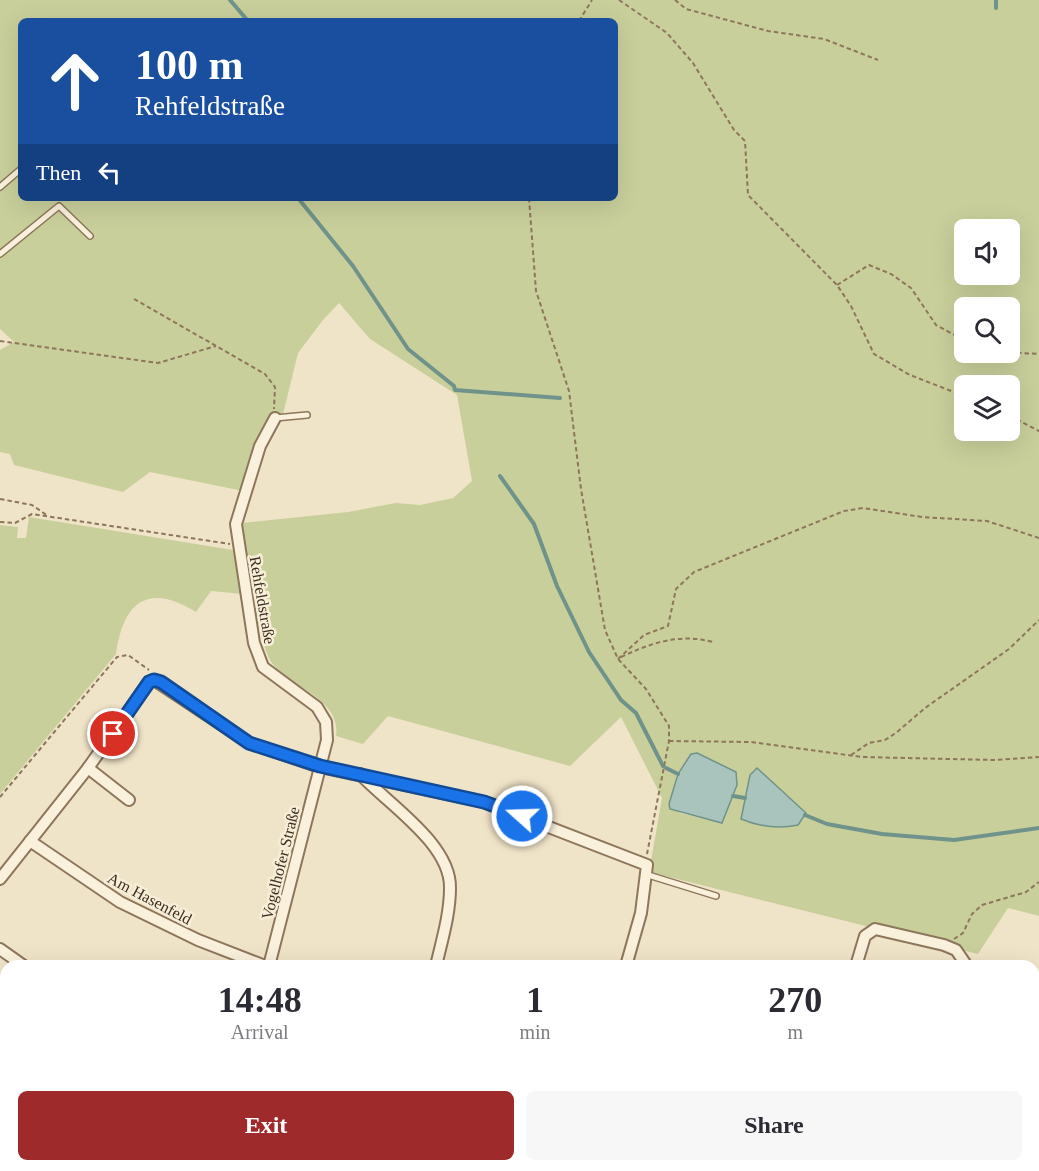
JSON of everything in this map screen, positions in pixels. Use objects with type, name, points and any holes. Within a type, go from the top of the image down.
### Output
[{"type":"street","name":"Rehfeldstraße","points":[[275,418],[260,446],[236,524],[238,546],[254,643],[263,667],[317,707],[326,722],[327,741],[320,766]]},
{"type":"street","points":[[0,879],[88,768],[149,682],[154,680],[161,682],[249,743],[320,766],[484,802],[646,869],[641,913],[628,960]]},
{"type":"street","name":"Vogelhofer Straße","points":[[269,960],[320,766]]},
{"type":"street","points":[[88,768],[129,800]]},
{"type":"street","points":[[360,774],[431,839],[443,858],[451,885],[447,919],[437,960]]},
{"type":"street","name":"Am Hasenfeld","points":[[30,841],[120,902],[198,940],[251,960]]},
{"type":"street","points":[[858,960],[865,936],[875,929],[944,945],[957,950],[963,960]]},
{"type":"street","points":[[0,949],[16,960]]},
{"type":"lane","points":[[0,187],[18,172]]},
{"type":"lane","points":[[0,254],[59,206],[90,236]]},
{"type":"lane","points":[[275,418],[307,415]]},
{"type":"lane","points":[[646,869],[716,896]]},
{"type":"path","points":[[581,18],[592,0]]},
{"type":"path","points":[[619,0],[667,33],[693,63],[734,130],[745,141],[748,195],[837,285],[855,313],[874,354],[910,375],[954,392]]},
{"type":"path","points":[[675,0],[686,9],[768,31],[824,39],[878,60]]},
{"type":"path","points":[[529,201],[536,291],[569,391],[581,489],[602,611],[610,643],[618,658],[646,689],[669,726],[669,741],[647,848],[646,869]]},
{"type":"path","points":[[837,285],[869,265],[891,274],[911,288],[936,325],[954,335]]},
{"type":"path","points":[[134,299],[265,374],[275,387],[275,418]]},
{"type":"path","points":[[0,341],[159,363],[216,346]]},
{"type":"path","points":[[1020,353],[1039,354]]},
{"type":"path","points":[[1020,421],[1039,430]]},
{"type":"path","points":[[0,499],[32,505],[50,517]]},
{"type":"path","points":[[618,658],[644,635],[668,626],[676,590],[694,572],[844,511],[863,508],[922,517],[987,521],[1039,538]]},
{"type":"path","points":[[0,522],[15,523],[32,514],[238,546]]},
{"type":"path","points":[[850,755],[868,743],[885,740],[896,733],[925,708],[1009,649],[1039,620]]},
{"type":"path","points":[[618,658],[651,642],[690,637],[713,642]]},
{"type":"path","points":[[0,797],[117,657],[128,655],[151,671],[154,680]]},
{"type":"path","points":[[669,741],[751,742],[850,755],[995,760],[1039,757]]},
{"type":"path","points":[[944,945],[963,933],[972,914],[982,905],[1026,892],[1039,882]]},
{"type":"green space","points":[[0,0],[1039,0],[1039,916],[1008,908],[978,954],[649,872],[662,798],[621,717],[570,766],[388,716],[363,744],[336,736],[336,723],[331,712],[312,694],[279,671],[267,652],[251,595],[241,523],[348,512],[396,503],[420,505],[453,498],[472,481],[457,395],[370,339],[339,303],[298,353],[283,414],[266,427],[243,491],[150,472],[123,492],[14,465],[10,454],[0,452],[0,350],[14,342],[0,329]],"holes":[[[691,755],[737,785],[722,823],[680,813],[669,804],[678,774]],[[757,769],[806,813],[741,819],[750,775]]]},
{"type":"green space","points":[[29,517],[233,550],[242,594],[211,591],[196,612],[179,603],[164,599],[151,598],[141,602],[125,621],[119,636],[116,654],[0,794],[0,525],[18,527],[17,538],[26,538]]},
{"type":"water","points":[[697,753],[736,772],[737,785],[722,823],[670,809],[669,804],[678,774],[691,754]]},
{"type":"water","points":[[757,768],[806,813],[798,825],[769,826],[741,819],[750,775]]},
{"type":"waterway","points":[[230,0],[245,18]]},
{"type":"waterway","points":[[996,0],[996,8]]},
{"type":"waterway","points":[[300,201],[353,266],[408,349],[454,386],[455,390],[560,398]]},
{"type":"waterway","points":[[500,476],[534,524],[557,586],[589,652],[621,700],[636,713],[663,766]]},
{"type":"waterway","points":[[666,768],[678,774]]},
{"type":"waterway","points":[[733,796],[745,798]]},
{"type":"waterway","points":[[805,815],[827,824],[882,834],[954,840],[1039,828]]},
{"type":"route","points":[[113,734],[149,682],[154,680],[161,682],[249,743],[320,766],[484,802],[522,816]]}]
